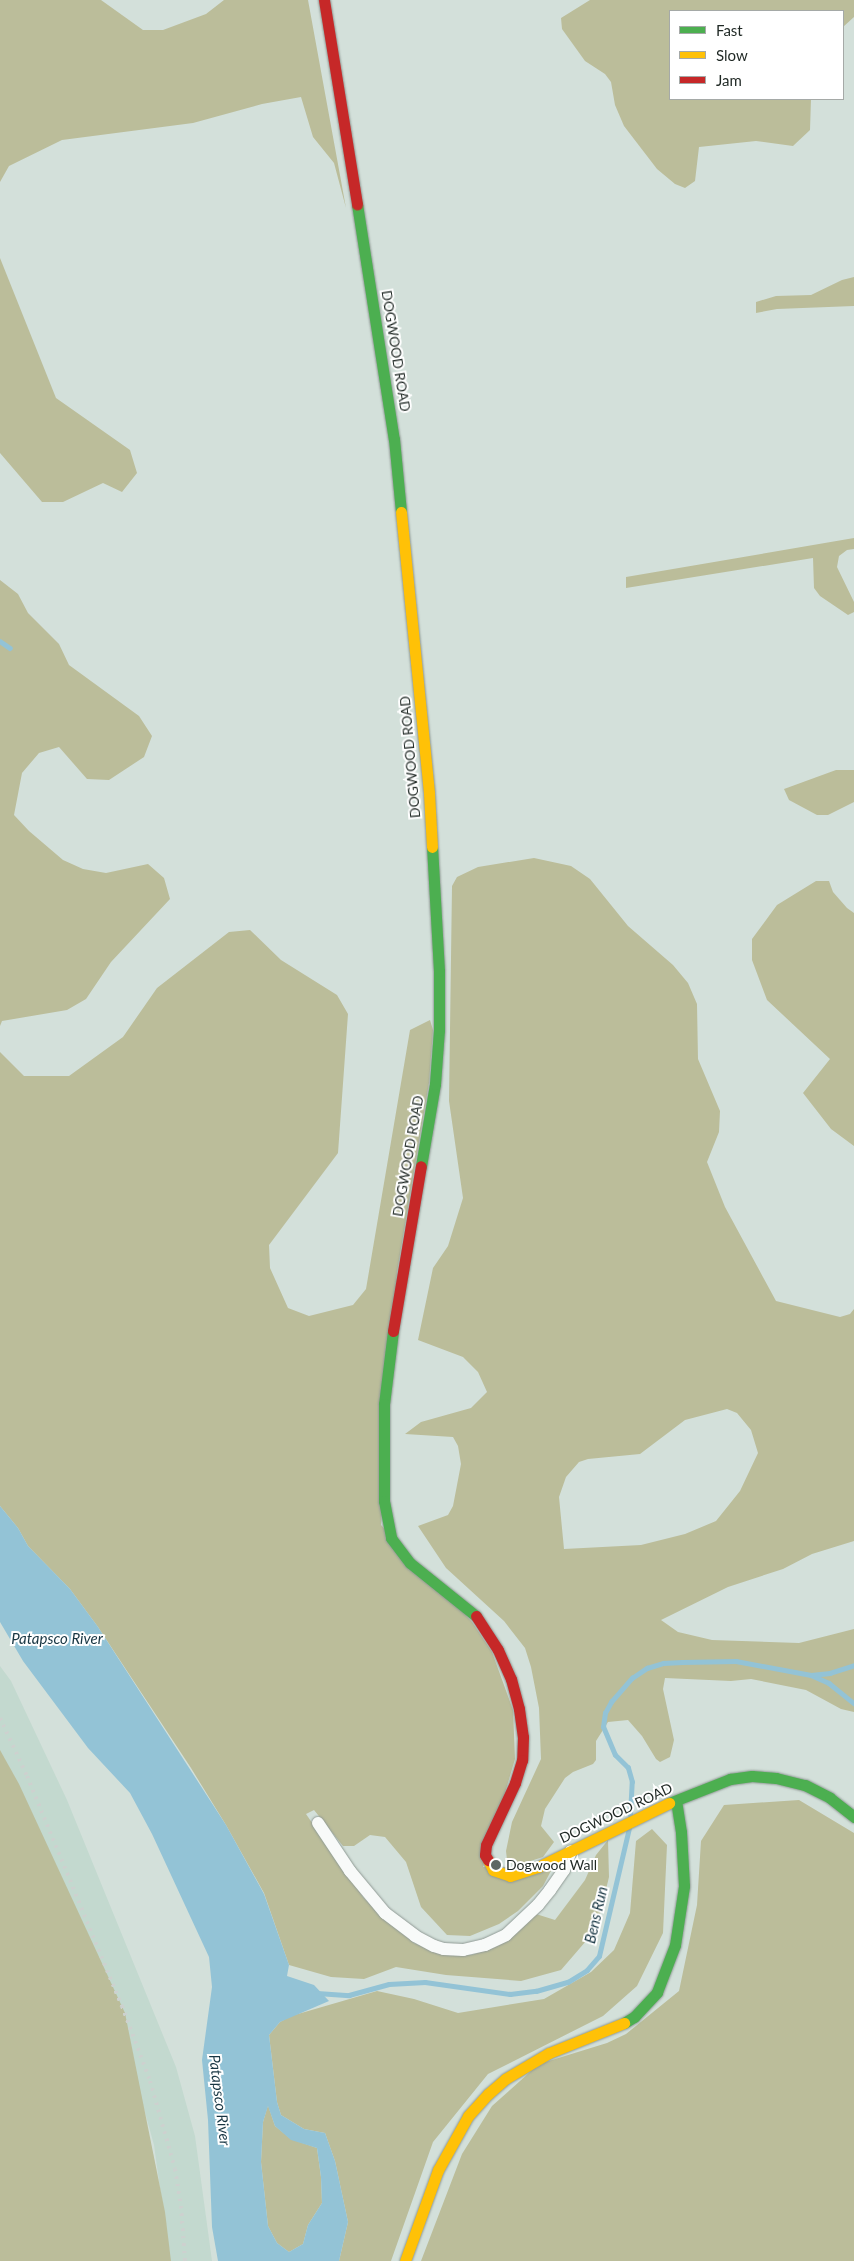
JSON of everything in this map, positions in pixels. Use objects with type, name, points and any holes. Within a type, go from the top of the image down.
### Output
[{"type":"street","name":"DOGWOOD ROAD","points":[[324,0],[394,439],[429,793],[438,952],[439,1030],[435,1084],[386,1376],[384,1404],[384,1501],[387,1524],[398,1549],[425,1577],[477,1617],[498,1650],[510,1679],[522,1727],[522,1760],[515,1783],[489,1836],[485,1854],[488,1864],[500,1874],[510,1876],[538,1867],[653,1810],[730,1779],[752,1776],[776,1778],[805,1785],[830,1798],[854,1817]]},
{"type":"street","points":[[405,2261],[438,2170],[468,2116],[488,2094],[505,2080],[549,2052],[618,2026],[647,2005],[657,1992],[675,1946],[682,1904],[683,1858],[676,1801]]},
{"type":"street","points":[[318,1823],[350,1871],[385,1913],[415,1936],[444,1949],[463,1950],[485,1944],[506,1935],[538,1905],[550,1890],[564,1870],[571,1851]]},
{"type":"shaded area","points":[[0,1666],[11,1681],[67,1800],[176,2067],[195,2136],[212,2261],[170,2261],[154,2145],[136,2080],[0,1756]]},
{"type":"green space","points":[[0,0],[101,0],[143,30],[163,30],[206,14],[224,0],[308,0],[346,208],[334,163],[313,137],[301,97],[262,104],[193,123],[62,140],[9,166],[0,182]]},
{"type":"green space","points":[[590,0],[854,0],[854,17],[844,26],[844,10],[669,10],[669,100],[811,100],[810,130],[793,146],[756,141],[699,147],[695,181],[685,188],[675,184],[657,169],[624,126],[615,105],[611,82],[605,74],[585,61],[562,29],[561,18]]},
{"type":"green space","points":[[0,258],[56,398],[130,450],[137,473],[122,492],[103,483],[63,502],[42,502],[0,453]]},
{"type":"green space","points":[[854,277],[854,306],[777,309],[756,313],[756,302],[776,296],[811,295],[842,280]]},
{"type":"green space","points":[[854,538],[854,549],[847,550],[839,556],[837,567],[854,602],[854,612],[848,615],[820,596],[814,588],[813,558],[626,588],[626,577]]},
{"type":"green space","points":[[0,580],[18,594],[28,613],[59,644],[69,665],[139,716],[152,736],[144,757],[109,780],[87,779],[59,747],[39,753],[22,773],[14,815],[29,831],[63,860],[83,869],[106,873],[148,864],[164,878],[170,899],[111,962],[86,999],[67,1010],[2,1021],[0,1026]]},
{"type":"green space","points":[[836,770],[854,770],[854,802],[828,815],[817,815],[789,800],[784,789]]},
{"type":"green space","points":[[534,858],[571,866],[590,879],[628,926],[673,965],[688,983],[697,1004],[698,1059],[720,1111],[719,1132],[707,1162],[725,1207],[776,1301],[840,1317],[850,1314],[854,1309],[854,1541],[812,1554],[783,1569],[728,1587],[661,1620],[678,1632],[712,1640],[799,1643],[854,1629],[854,1712],[841,1709],[806,1690],[751,1679],[731,1681],[665,1678],[663,1689],[674,1740],[670,1757],[660,1762],[656,1759],[642,1736],[628,1720],[608,1722],[596,1741],[596,1760],[593,1764],[573,1772],[565,1778],[545,1809],[541,1826],[554,1842],[543,1857],[515,1866],[507,1860],[506,1851],[512,1822],[541,1759],[539,1708],[531,1667],[525,1648],[504,1621],[446,1568],[418,1526],[448,1515],[453,1506],[461,1464],[458,1446],[453,1437],[405,1434],[421,1422],[471,1408],[487,1392],[478,1372],[463,1357],[418,1340],[433,1268],[448,1246],[463,1198],[449,1101],[452,886],[457,877],[478,867]],"holes":[[[727,1409],[737,1413],[751,1430],[758,1453],[740,1491],[716,1521],[685,1534],[641,1545],[564,1549],[559,1497],[566,1477],[579,1462],[588,1459],[640,1454],[685,1420]]]},
{"type":"green space","points":[[816,881],[829,881],[833,892],[854,913],[854,1146],[831,1129],[803,1093],[830,1059],[767,1000],[752,960],[752,939],[777,905]]},
{"type":"green space","points":[[250,930],[281,960],[337,995],[348,1014],[338,1153],[269,1245],[270,1268],[288,1308],[309,1316],[353,1305],[366,1289],[410,1030],[430,1020],[433,1030],[429,1083],[397,1272],[381,1525],[472,1622],[492,1652],[513,1710],[515,1759],[483,1867],[553,1867],[543,1886],[518,1911],[499,1924],[470,1936],[447,1935],[421,1907],[406,1862],[385,1837],[370,1835],[354,1846],[343,1846],[314,1810],[306,1814],[363,1897],[384,1919],[414,1943],[444,1955],[471,1955],[487,1950],[536,1914],[555,1920],[585,1880],[596,1855],[608,1840],[609,1877],[600,1914],[586,1941],[561,1970],[521,1981],[446,1975],[396,1967],[364,1979],[331,1977],[289,1965],[264,1893],[191,1768],[98,1627],[70,1589],[28,1546],[18,1528],[0,1506],[0,1052],[24,1076],[69,1076],[123,1037],[157,988],[229,932]]},
{"type":"green space","points":[[0,1750],[19,1784],[125,2013],[165,2212],[171,2261],[0,2261]]},
{"type":"green space","points":[[799,1800],[854,1833],[854,2261],[421,2261],[462,2154],[492,2106],[539,2064],[607,2043],[626,2034],[679,1991],[697,1905],[701,1841],[724,1805]]},
{"type":"green space","points":[[652,1829],[667,1845],[663,1933],[637,1986],[603,2016],[488,2074],[433,2142],[391,2261],[339,2261],[348,2222],[335,2161],[325,2133],[304,2129],[281,2115],[277,2102],[269,2035],[280,2022],[291,2016],[377,1991],[414,1999],[458,2013],[544,1999],[591,1972],[614,1950],[630,1913],[636,1841]]},
{"type":"green space","points":[[268,2105],[275,2126],[291,2139],[317,2148],[322,2203],[308,2225],[303,2244],[289,2252],[277,2243],[268,2226],[261,2162],[263,2122]]},
{"type":"water","name":"Patapsco River","points":[[0,1506],[18,1528],[28,1546],[70,1589],[98,1627],[226,1825],[264,1894],[289,1965],[287,1976],[314,1985],[329,2001],[280,2022],[269,2035],[277,2102],[281,2115],[304,2129],[325,2133],[335,2161],[348,2222],[339,2261],[218,2261],[212,2227],[208,2120],[202,2060],[212,1987],[209,1957],[152,1834],[130,1793],[88,1748],[23,1661],[0,1622]],"holes":[[[268,2106],[275,2126],[291,2140],[317,2148],[321,2177],[322,2203],[308,2225],[303,2244],[289,2252],[277,2243],[268,2226],[261,2162],[263,2122]]]},
{"type":"waterway","points":[[0,641],[10,648]]},
{"type":"waterway","name":"Bens Run","points":[[630,1815],[632,1782],[628,1768],[615,1755],[603,1727],[605,1713],[611,1702],[632,1678],[647,1668],[663,1663],[736,1661],[811,1675],[830,1673],[854,1665]]},
{"type":"waterway","points":[[811,1675],[829,1683],[854,1703]]},
{"type":"waterway","name":"Bens Run","points":[[317,1993],[349,1995],[389,1984],[425,1982],[510,1994],[536,1991],[568,1982],[587,1970],[599,1956],[629,1828]]},
{"type":"railway","points":[[0,1718],[27,1776],[122,2006],[150,2081],[175,2169],[181,2206],[185,2261]]},
{"type":"traffic: fast","points":[[357,204],[394,439],[401,512]]},
{"type":"traffic: fast","points":[[421,1166],[435,1084],[439,1030],[439,971],[432,847]]},
{"type":"traffic: fast","points":[[393,1331],[384,1404],[384,1501],[391,1538],[410,1563],[476,1616]]},
{"type":"traffic: fast","points":[[669,1803],[730,1779],[752,1776],[776,1778],[805,1785],[830,1798],[854,1817]]},
{"type":"traffic: fast","points":[[624,2023],[634,2017],[657,1992],[675,1945],[684,1886],[681,1832],[676,1801]]},
{"type":"traffic: slow","points":[[401,512],[429,793],[432,847]]},
{"type":"traffic: slow","points":[[488,1860],[493,1870],[510,1876],[538,1867],[669,1803]]},
{"type":"traffic: slow","points":[[405,2261],[438,2170],[468,2116],[488,2094],[505,2079],[549,2053],[624,2023]]},
{"type":"traffic: jam","points":[[324,0],[357,204]]},
{"type":"traffic: jam","points":[[393,1331],[421,1166]]},
{"type":"traffic: jam","points":[[476,1616],[498,1650],[511,1679],[519,1709],[523,1737],[522,1760],[515,1783],[486,1845],[485,1855],[488,1860]]},
{"type":"place","name":"Dogwood Wall","points":[[496,1865]]}]
